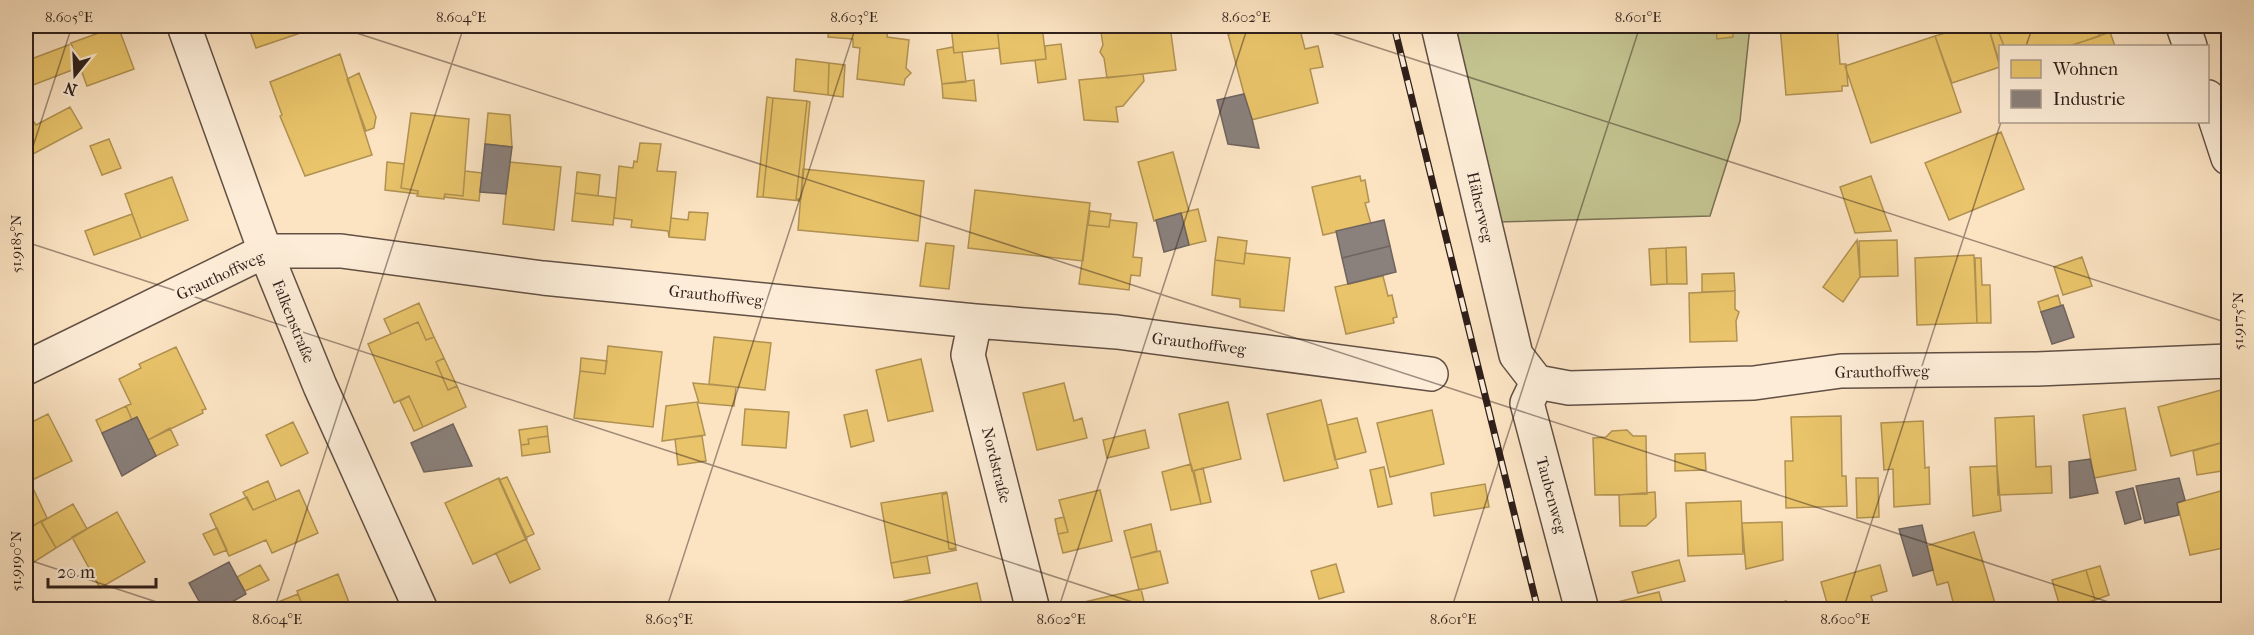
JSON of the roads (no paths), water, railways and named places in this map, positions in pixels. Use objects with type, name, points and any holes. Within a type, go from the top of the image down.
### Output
[{"type":"street","name":"Falkenstraße","points":[[184,26],[265,251],[320,386],[421,609]]},
{"type":"street","name":"Häherweg","points":[[1438,26],[1516,355],[1537,382]]},
{"type":"street","points":[[2183,26],[2190,45]]},
{"type":"street","points":[[2209,100],[2229,158]]},
{"type":"street","name":"Grauthoffweg","points":[[26,368],[265,251],[341,251],[543,278],[975,321],[1116,332],[1431,374]]},
{"type":"street","name":"Nordstraße","points":[[975,321],[968,355],[1033,609]]},
{"type":"street","name":"Grauthoffweg","points":[[1537,382],[1569,388],[1754,383],[1841,371],[2037,369],[2229,361]]},
{"type":"street","name":"Taubenweg","points":[[1537,382],[1527,402],[1582,609]]},
{"type":"railway","points":[[1394,26],[1538,610]]}]
